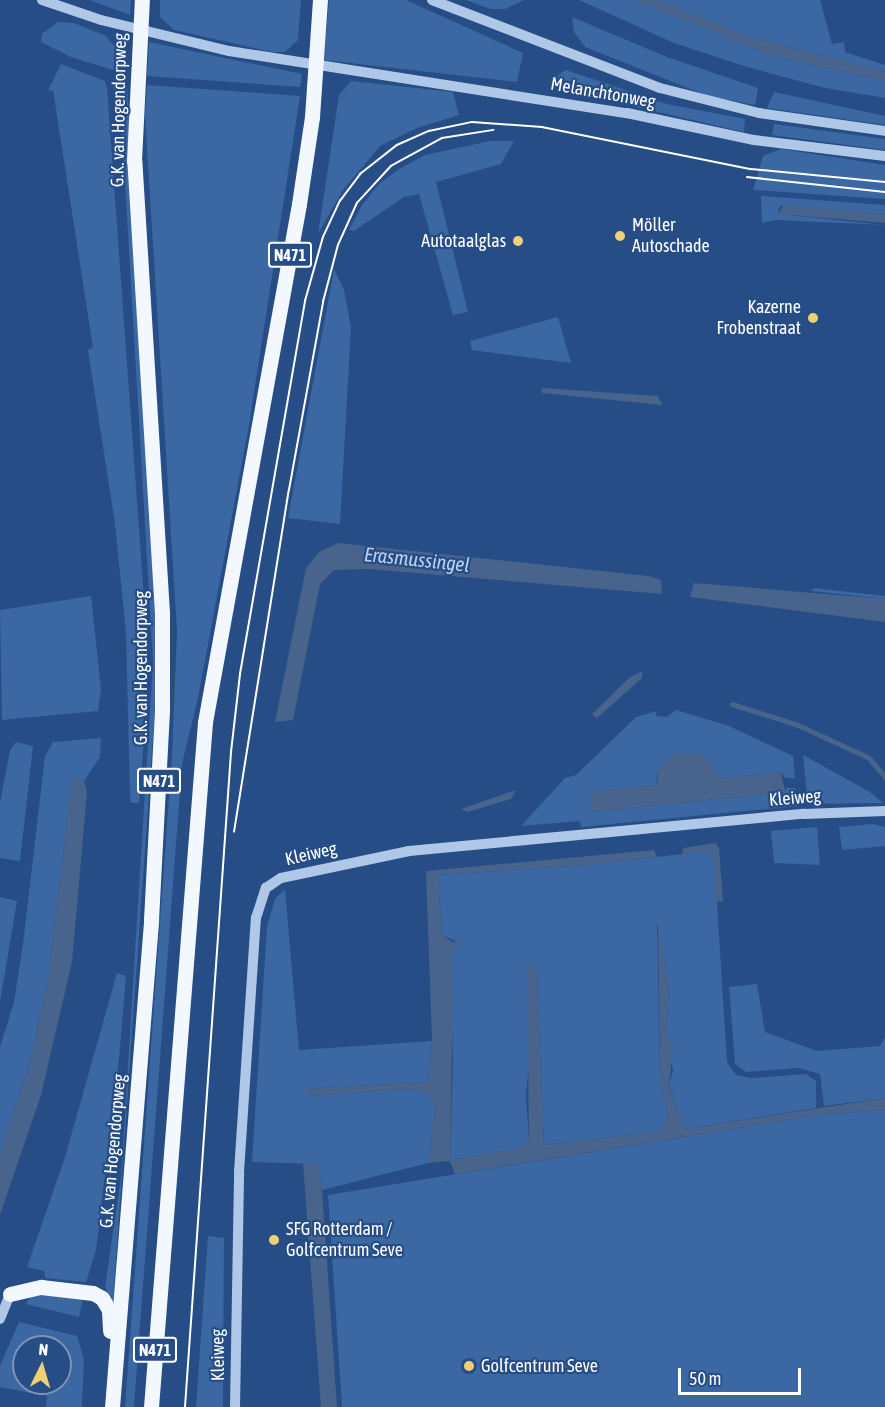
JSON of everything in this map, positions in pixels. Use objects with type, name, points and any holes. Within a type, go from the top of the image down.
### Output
[{"type":"main road","name":"G.K. van Hogendorpweg","points":[[113,1403],[151,920],[162,711],[162,613],[134,161],[142,0]]},
{"type":"main road","name":"N471","points":[[150,1407],[204,733],[299,204],[312,117],[320,0]]},
{"type":"main road","points":[[9,1294],[41,1287],[63,1287],[102,1298],[110,1310],[113,1403]]},
{"type":"street","name":"Melanchtonweg","points":[[42,0],[140,29],[229,51],[627,113],[765,141],[885,156]]},
{"type":"street","name":"Melanchtonweg","points":[[432,0],[660,88],[759,113],[885,132]]},
{"type":"street","name":"Kleiweg","points":[[236,1407],[238,1172],[256,918],[266,888],[281,878],[409,851],[814,813],[885,812]]},
{"type":"street","points":[[0,1319],[9,1294]]},
{"type":"shaded area","points":[[90,0],[131,0],[130,15]]},
{"type":"shaded area","points":[[160,0],[301,0],[298,40],[285,52],[272,52],[174,30],[160,17]]},
{"type":"shaded area","points":[[329,0],[406,0],[523,53],[517,82],[324,60]]},
{"type":"shaded area","points":[[466,0],[524,0],[505,9],[491,9]]},
{"type":"shaded area","points":[[579,0],[634,0],[772,56],[885,81],[885,98],[825,88],[744,66],[674,43]]},
{"type":"shaded area","points":[[659,0],[820,0],[832,44],[844,42],[845,52],[885,65],[885,72],[745,35]]},
{"type":"shaded area","points":[[572,17],[667,57],[758,88],[755,105],[708,96],[585,47],[574,32]]},
{"type":"shaded area","points":[[58,22],[74,23],[106,36],[123,57],[126,74],[71,57],[41,42],[42,34]]},
{"type":"shaded area","points":[[149,42],[302,74],[300,87],[147,76]]},
{"type":"shaded area","points":[[61,64],[105,81],[107,88],[144,597],[144,739],[139,803],[131,803],[130,798],[126,633],[115,524],[88,350],[93,348],[53,90],[48,91]]},
{"type":"shaded area","points":[[566,70],[667,104],[745,119],[744,132],[563,90],[556,84],[558,75]]},
{"type":"shaded area","points":[[112,81],[127,83],[159,652],[113,1302],[105,1287],[121,1177],[153,662],[123,148]]},
{"type":"shaded area","points":[[351,81],[453,92],[459,115],[417,128],[380,146],[343,190],[318,234],[339,95]]},
{"type":"shaded area","points":[[147,85],[300,96],[249,425],[198,698],[182,764],[134,1407],[125,1407],[172,756],[177,631],[145,116]]},
{"type":"shaded area","points":[[774,92],[885,116],[885,125],[767,108]]},
{"type":"shaded area","points":[[774,124],[885,139],[885,150],[772,135]]},
{"type":"shaded area","points":[[490,141],[514,141],[501,164],[436,182],[468,312],[453,315],[419,194],[404,197],[354,231],[349,230],[362,205],[379,184],[399,169],[425,155]]},
{"type":"shaded area","points":[[781,149],[885,165],[885,199],[753,190],[763,156]]},
{"type":"shaded area","points":[[761,196],[885,205],[885,214],[780,206],[778,210],[779,214],[885,225],[776,220],[762,223]]},
{"type":"shaded area","points":[[334,269],[344,290],[351,327],[340,524],[288,518]]},
{"type":"shaded area","points":[[558,317],[571,363],[472,350],[470,341]]},
{"type":"shaded area","points":[[813,588],[885,596],[885,599],[812,591]]},
{"type":"shaded area","points":[[91,596],[101,689],[98,711],[2,720],[0,610]]},
{"type":"shaded area","points":[[676,710],[729,726],[793,756],[795,778],[785,778],[781,772],[719,778],[713,764],[657,775],[656,785],[591,792],[591,812],[785,792],[786,788],[795,788],[797,806],[581,827],[580,821],[521,826],[565,778],[576,775],[636,717],[657,711],[656,716],[667,717]]},
{"type":"shaded area","points":[[101,738],[100,757],[84,781],[72,780],[48,981],[30,1061],[0,1155],[0,1047],[14,1002],[23,944],[45,756],[53,742]]},
{"type":"shaded area","points":[[16,742],[33,746],[20,861],[0,858],[0,803],[10,750]]},
{"type":"shaded area","points":[[803,755],[870,792],[883,803],[808,804]]},
{"type":"shaded area","points":[[873,824],[885,827],[885,846],[842,850],[839,827]]},
{"type":"shaded area","points":[[817,827],[820,865],[774,863],[771,831]]},
{"type":"shaded area","points":[[708,851],[714,855],[727,1062],[736,1075],[751,1078],[806,1074],[816,1081],[816,1108],[685,1129],[669,1086],[673,1070],[666,1038],[669,990],[657,921],[660,1075],[668,1116],[661,1131],[544,1145],[537,979],[526,1095],[529,1141],[521,1148],[450,1160],[453,1060],[450,957],[455,941],[442,935],[438,875],[587,865]]},
{"type":"shaded area","points":[[285,889],[299,1050],[432,1041],[428,1082],[304,1089],[311,1096],[404,1089],[425,1092],[436,1102],[428,1163],[322,1190],[316,1164],[252,1162],[267,926],[275,899]]},
{"type":"shaded area","points":[[0,897],[17,901],[0,1002]]},
{"type":"shaded area","points":[[117,973],[126,976],[119,1059],[96,1250],[86,1282],[45,1278],[44,1271],[27,1267],[65,1157]]},
{"type":"shaded area","points":[[757,984],[765,1032],[817,1051],[880,1046],[885,1037],[885,1098],[824,1106],[820,1074],[799,1068],[746,1072],[735,1064],[729,987]]},
{"type":"shaded area","points":[[885,1110],[885,1407],[342,1407],[328,1195],[825,1114]]},
{"type":"shaded area","points":[[208,1236],[224,1238],[223,1407],[196,1407]]},
{"type":"shaded area","points":[[62,1293],[83,1298],[79,1317],[26,1304],[31,1295]]},
{"type":"shaded area","points":[[19,1322],[77,1336],[84,1359],[82,1407],[46,1407],[47,1396],[42,1395],[72,1395],[72,1335],[13,1335]]},
{"type":"shaded area","points":[[12,1338],[12,1389],[0,1387],[0,1366]]},
{"type":"water","points":[[634,0],[659,0],[745,35],[885,72],[885,81],[772,56]]},
{"type":"water","points":[[784,205],[885,214],[885,223],[778,214]]},
{"type":"water","points":[[542,388],[658,396],[662,405],[542,393]]},
{"type":"water","name":"Erasmussingel","points":[[338,543],[648,576],[661,580],[662,594],[368,569],[334,570],[320,584],[293,720],[275,722],[306,568],[319,552]]},
{"type":"water","points":[[694,583],[885,599],[885,622],[690,597]]},
{"type":"water","points":[[642,671],[642,678],[597,718],[592,714],[630,677]]},
{"type":"water","points":[[684,752],[703,755],[713,764],[719,778],[781,772],[785,792],[591,812],[590,792],[656,785],[660,767],[675,754]]},
{"type":"water","points":[[72,779],[84,781],[87,792],[72,962],[41,1095],[0,1215],[0,1155],[30,1061],[48,981]]},
{"type":"water","points":[[516,790],[511,799],[468,812],[461,809]]},
{"type":"water","points":[[716,843],[719,848],[723,902],[716,901],[713,854],[708,851],[682,854],[683,848]]},
{"type":"water","points":[[654,850],[657,857],[587,865],[438,875],[442,935],[457,945],[450,957],[453,992],[450,1160],[520,1148],[529,1141],[527,964],[534,964],[537,979],[544,1145],[661,1131],[668,1116],[660,1075],[658,921],[669,990],[666,1038],[673,1045],[669,1087],[685,1129],[885,1098],[885,1110],[825,1114],[455,1174],[450,1161],[428,1163],[436,1102],[425,1092],[404,1089],[311,1096],[302,1089],[428,1082],[432,1041],[426,871]]},
{"type":"water","points":[[303,1163],[316,1164],[322,1190],[337,1407],[321,1407]]},
{"type":"waterway","points":[[732,704],[798,725],[869,758],[885,777]]},
{"type":"tram line","points":[[185,1407],[231,752],[240,674],[305,301],[323,237],[340,201],[360,174],[397,145],[429,131],[472,122],[542,127],[751,169],[885,182]]},
{"type":"tram line","points":[[234,832],[289,490],[323,302],[338,245],[357,203],[391,166],[442,138],[493,130]]},
{"type":"tram line","points":[[747,177],[885,192]]},
{"type":"place","name":"Möller Autoschade","points":[[620,236]]},
{"type":"place","name":"Autotaalglas","points":[[518,241]]},
{"type":"place","name":"Kazerne Frobenstraat","points":[[813,318]]},
{"type":"place","name":"SFG Rotterdam / Golfcentrum Seve","points":[[274,1240]]},
{"type":"place","name":"Golfcentrum Seve","points":[[469,1366]]}]
